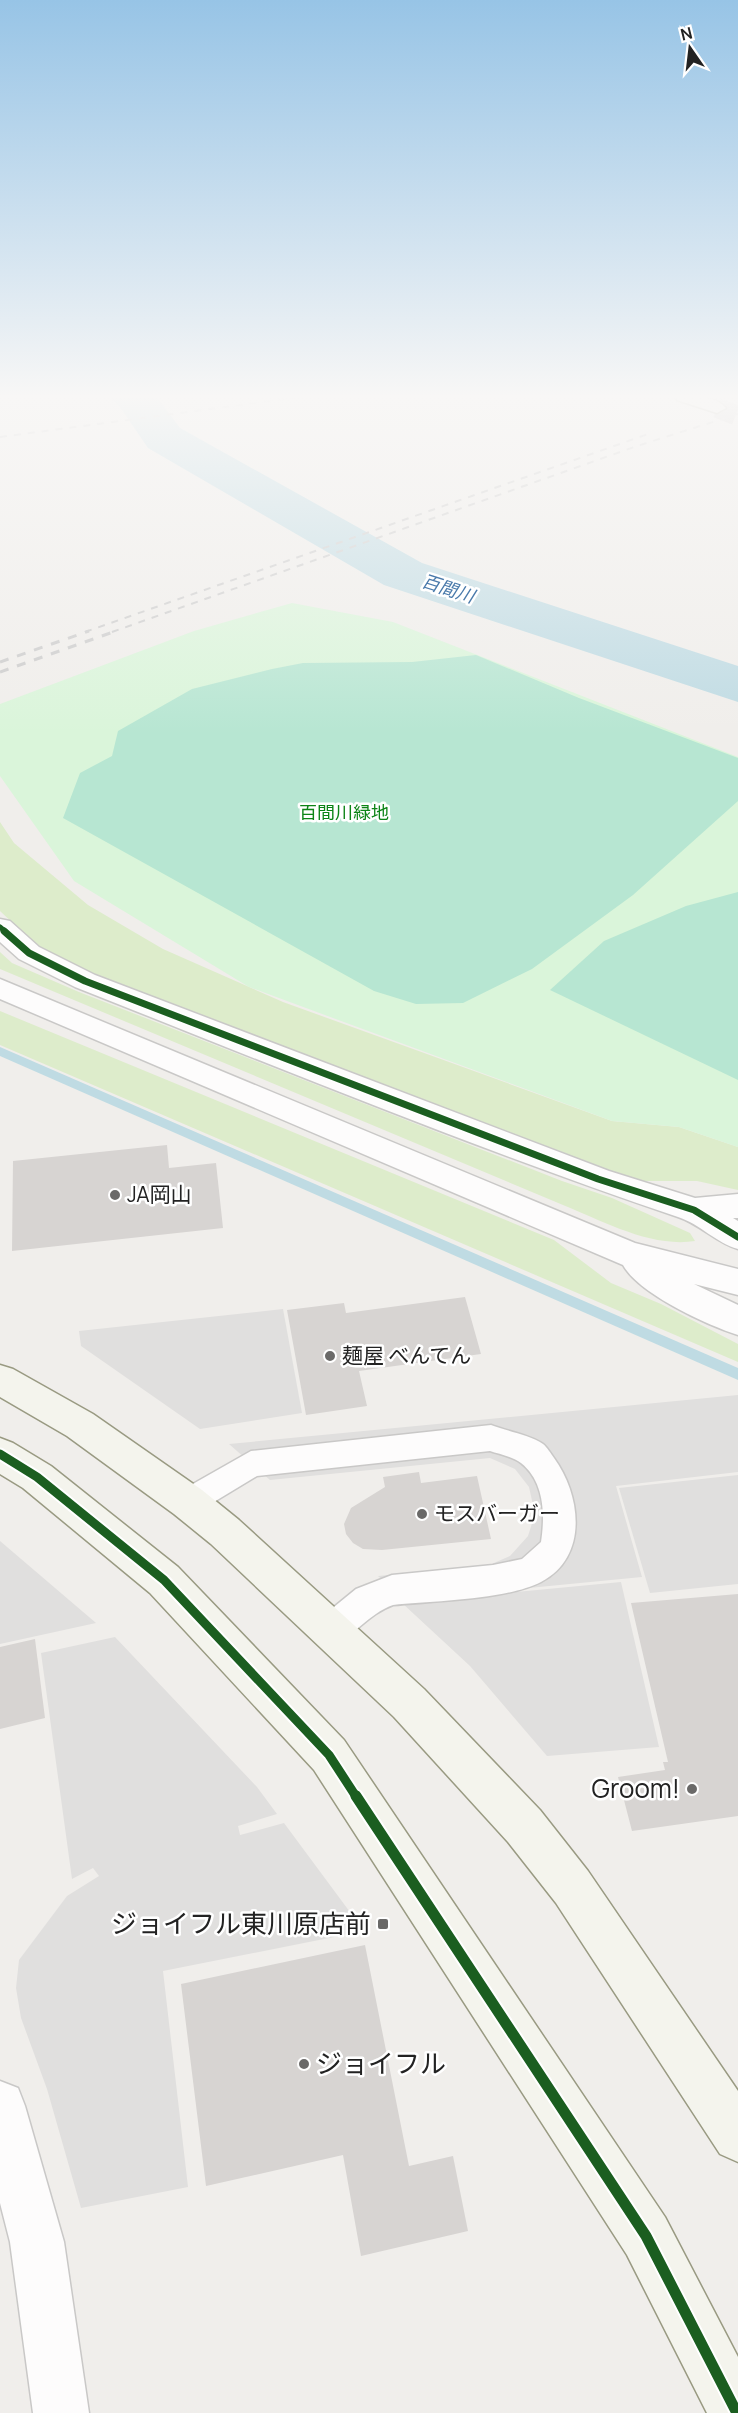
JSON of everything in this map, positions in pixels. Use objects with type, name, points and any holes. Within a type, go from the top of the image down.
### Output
[{"type":"street","points":[[0,927],[29,953],[86,981],[598,1179],[694,1210],[738,1237]]},
{"type":"street","points":[[0,988],[627,1254],[738,1282]]},
{"type":"street","points":[[694,1210],[738,1206]]},
{"type":"street","points":[[627,1254],[666,1285],[738,1321]]},
{"type":"street","points":[[0,1379],[80,1425],[188,1502],[225,1532],[409,1703],[524,1826],[572,1887],[738,2136]]},
{"type":"street","points":[[0,1454],[37,1477],[164,1580],[329,1755],[646,2236],[737,2413]]},
{"type":"street","points":[[0,2106],[37,2242],[61,2413]]},
{"type":"lane","points":[[188,1502],[251,1464],[491,1437],[532,1453],[552,1480],[561,1516],[556,1549],[531,1571],[493,1580],[392,1590],[368,1599],[330,1631]]},
{"type":"green space","name":"百間川緑地","points":[[292,603],[393,622],[738,757],[738,1147],[679,1127],[612,1121],[249,987],[74,881],[0,776],[0,704],[194,631]]},
{"type":"green space","points":[[476,655],[579,698],[738,758],[738,801],[633,895],[532,969],[463,1003],[416,1004],[374,991],[63,818],[80,773],[112,756],[118,731],[192,689],[303,663],[412,662]]},
{"type":"green space","points":[[0,822],[14,843],[88,905],[163,949],[283,1002],[612,1121],[679,1127],[738,1147],[738,1190],[697,1181],[639,1181],[584,1165],[96,975],[38,947],[0,911]]},
{"type":"green space","points":[[738,892],[738,1080],[550,990],[604,941],[686,906]]},
{"type":"green space","points":[[0,952],[12,963],[79,992],[562,1181],[612,1198],[690,1233],[695,1241],[661,1241],[611,1225],[0,969]]},
{"type":"green space","points":[[0,1011],[554,1240],[611,1283],[661,1304],[738,1344],[738,1362],[0,1045]]},
{"type":"shaded area","points":[[283,1309],[302,1413],[200,1429],[81,1346],[79,1331]]},
{"type":"shaded area","points":[[738,1395],[738,1472],[616,1486],[642,1577],[403,1600],[378,1576],[487,1566],[510,1556],[528,1536],[535,1514],[529,1487],[515,1469],[490,1458],[270,1480],[229,1444]]},
{"type":"shaded area","points":[[738,1475],[738,1584],[650,1593],[619,1488]]},
{"type":"shaded area","points":[[0,1541],[96,1623],[0,1644]]},
{"type":"shaded area","points":[[621,1582],[659,1747],[547,1756],[470,1666],[402,1603]]},
{"type":"shaded area","points":[[115,1637],[257,1787],[277,1814],[238,1826],[240,1835],[284,1823],[364,1931],[163,1971],[188,2187],[81,2208],[47,2089],[21,2018],[16,1988],[19,1960],[67,1896],[99,1876],[93,1868],[72,1879],[41,1653]]},
{"type":"building","points":[[167,1145],[169,1168],[216,1163],[223,1228],[12,1251],[13,1161]]},
{"type":"building","points":[[465,1297],[481,1354],[359,1371],[367,1406],[306,1415],[287,1310],[344,1303],[346,1313]]},
{"type":"building","points":[[419,1472],[421,1483],[477,1476],[491,1539],[382,1550],[363,1549],[353,1543],[346,1534],[344,1524],[351,1508],[385,1487],[383,1477]]},
{"type":"building","points":[[738,1594],[738,1816],[632,1831],[618,1777],[665,1770],[663,1762],[668,1762],[631,1603]]},
{"type":"building","points":[[35,1639],[45,1718],[0,1729],[0,1647]]},
{"type":"building","points":[[365,1945],[409,2166],[453,2156],[468,2231],[361,2256],[343,2155],[206,2186],[181,1984]]},
{"type":"waterway","name":"百間川","points":[[288,509],[403,574],[738,685]]},
{"type":"waterway","points":[[0,1051],[738,1374]]},
{"type":"railway","points":[[85,632],[436,509]]},
{"type":"railway","points":[[112,632],[460,509]]},
{"type":"railway","points":[[0,662],[89,631]]},
{"type":"railway","points":[[0,672],[116,631]]},
{"type":"cycle path","points":[[0,927],[29,953],[85,981],[598,1179],[694,1210],[738,1237]]},
{"type":"cycle path","points":[[0,1454],[37,1477],[164,1580],[329,1755],[646,2236],[737,2413]]},
{"type":"place","name":"JA岡山","points":[[115,1195]]},
{"type":"place","name":"麺屋 べんてん","points":[[330,1356]]},
{"type":"place","name":"モスバーガー","points":[[422,1514]]},
{"type":"place","name":"Groom!","points":[[692,1789]]},
{"type":"place","name":"ジョイフル東川原店前","points":[[383,1924]]},
{"type":"place","name":"ジョイフル","points":[[304,2064]]}]
